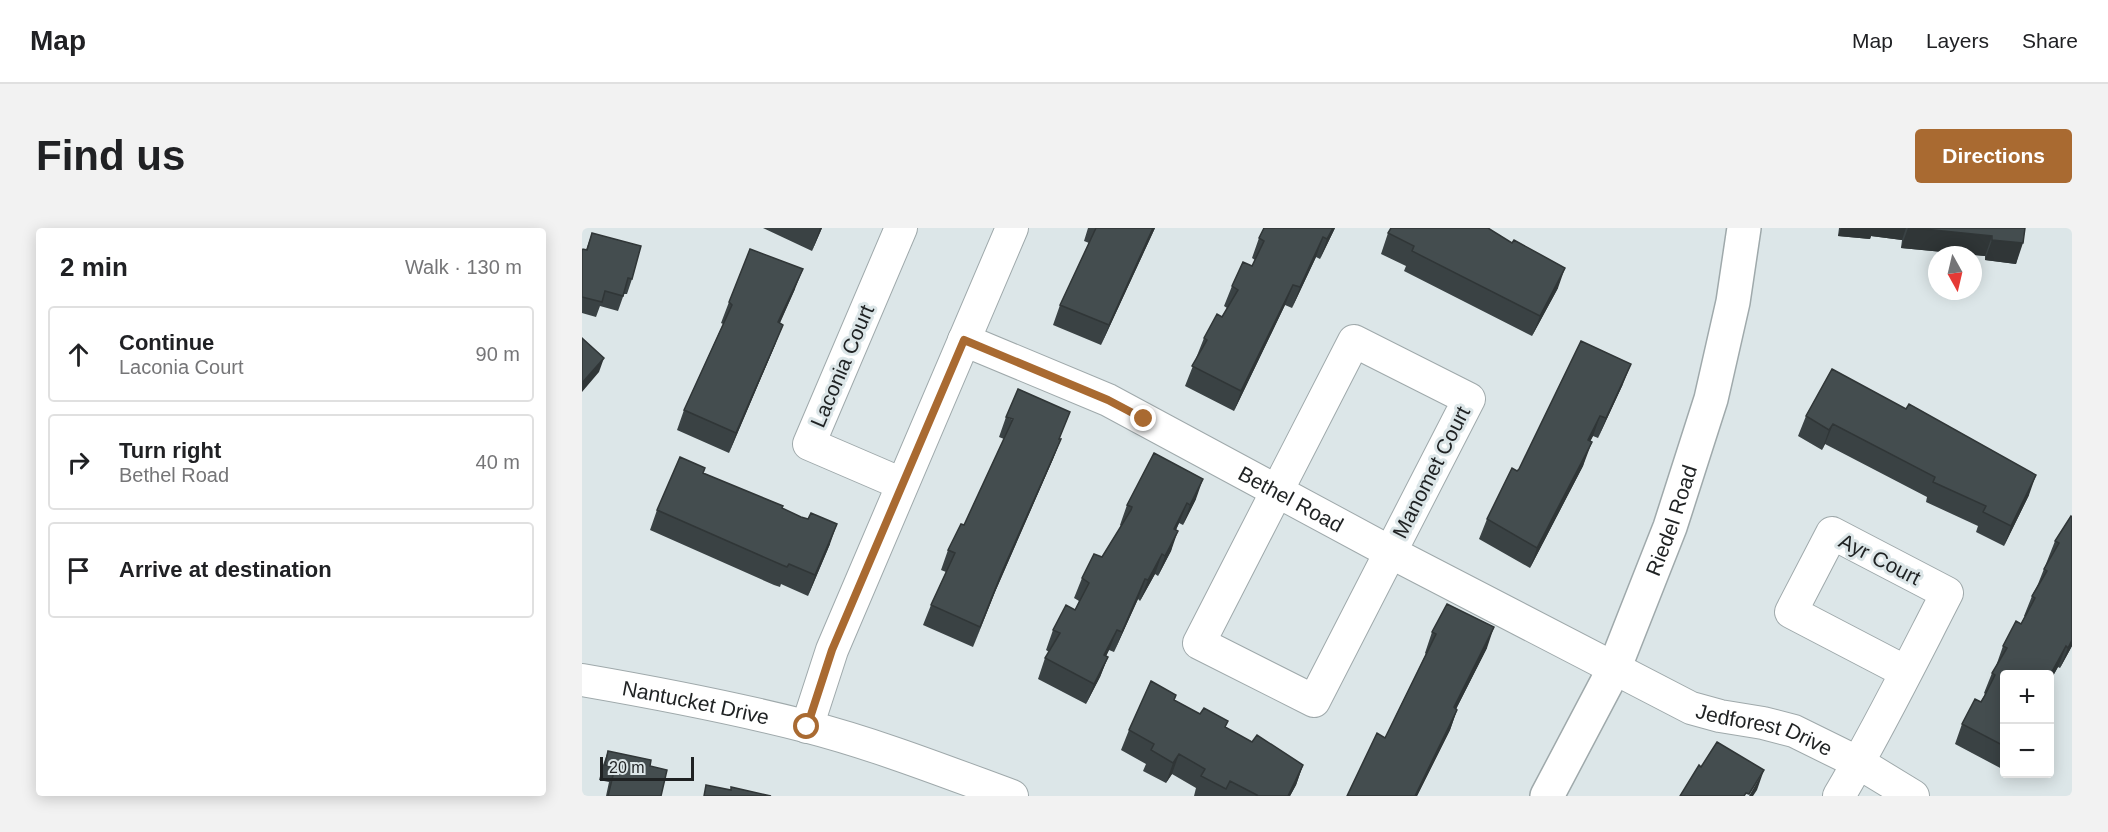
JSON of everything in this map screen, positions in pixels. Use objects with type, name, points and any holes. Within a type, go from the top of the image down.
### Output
[{"type":"street","name":"Laconia Court","points":[[901,228],[809,444],[902,484]]},
{"type":"street","points":[[807,727],[832,650],[1012,228]]},
{"type":"street","name":"Riedel Road","points":[[1547,796],[1614,669],[1670,527],[1711,399],[1733,302],[1744,228]]},
{"type":"street","name":"Bethel Road","points":[[964,340],[1108,400],[1390,552],[1614,669]]},
{"type":"street","name":"Manomet Court","points":[[1278,490],[1354,341],[1469,399],[1390,552]]},
{"type":"street","points":[[1278,490],[1200,643],[1314,701],[1390,552]]},
{"type":"street","name":"Ayr Court","points":[[1839,796],[1858,764],[1906,672],[1947,593],[1832,533],[1791,612],[1906,672]]},
{"type":"street","name":"Jedforest Drive","points":[[1614,669],[1691,708],[1794,731],[1913,796]]},
{"type":"street","name":"Nantucket Drive","points":[[582,680],[696,700],[807,727],[928,765],[1012,796]]},
{"type":"building","points":[[1096,228],[1153,228],[1109,325],[1060,305]]},
{"type":"building","points":[[1264,228],[1333,228],[1327,239],[1323,237],[1300,287],[1293,285],[1241,391],[1192,366],[1207,340],[1204,338],[1217,314],[1222,317],[1238,290],[1232,286],[1243,262],[1252,266],[1264,241],[1259,238]]},
{"type":"building","points":[[1391,228],[1488,228],[1512,243],[1514,240],[1565,268],[1540,316],[1412,251],[1414,246],[1388,233]]},
{"type":"building","points":[[1914,228],[2025,228],[2023,243],[1992,240],[1992,236]]},
{"type":"building","points":[[592,233],[641,246],[632,279],[628,278],[623,296],[605,291],[602,302],[582,297],[582,251],[587,250]]},
{"type":"building","points":[[750,249],[803,269],[778,322],[783,325],[736,433],[684,410],[732,305],[729,302]]},
{"type":"building","points":[[582,338],[604,358],[582,383]]},
{"type":"building","points":[[1581,341],[1631,364],[1606,418],[1600,416],[1588,440],[1592,442],[1537,548],[1487,519],[1512,468],[1517,471],[1519,469]]},
{"type":"building","points":[[1832,369],[1906,409],[1909,404],[2036,475],[2011,526],[1983,512],[1986,506],[1933,482],[1935,477],[1833,424],[1829,430],[1806,416]]},
{"type":"building","points":[[1018,389],[1070,412],[1059,439],[1061,439],[980,627],[931,605],[955,553],[948,550],[961,524],[964,525],[1013,419],[1006,417]]},
{"type":"building","points":[[1154,453],[1203,479],[1174,529],[1178,531],[1165,556],[1162,554],[1148,580],[1145,579],[1122,632],[1117,630],[1104,655],[1108,657],[1094,684],[1045,658],[1060,633],[1053,630],[1066,605],[1075,610],[1089,583],[1082,578],[1094,554],[1102,557],[1131,510],[1132,507],[1127,505]]},
{"type":"building","points":[[680,457],[705,468],[703,473],[783,506],[782,508],[801,517],[808,519],[811,513],[837,524],[815,575],[789,564],[787,567],[782,565],[657,510]]},
{"type":"building","points":[[2071,516],[2072,640],[2068,648],[2066,646],[2053,670],[2000,670],[2000,744],[1962,724],[1975,699],[1981,702],[1984,697],[1995,675],[1992,673],[2007,648],[2003,646],[2016,621],[2021,624],[2035,598],[2032,596],[2047,571],[2044,569],[2059,543],[2055,541]]},
{"type":"building","points":[[1447,604],[1494,627],[1454,707],[1457,710],[1415,796],[1347,796],[1377,733],[1385,738],[1436,634],[1432,632]]},
{"type":"building","points":[[1151,681],[1176,695],[1174,700],[1200,714],[1204,708],[1228,721],[1225,727],[1252,742],[1257,735],[1303,765],[1288,796],[1256,796],[1230,781],[1226,789],[1201,776],[1205,769],[1179,754],[1173,763],[1151,750],[1154,744],[1129,730]]},
{"type":"building","points":[[1717,742],[1764,770],[1749,794],[1746,793],[1744,796],[1680,796],[1699,765],[1701,767]]},
{"type":"building","points":[[608,751],[651,760],[650,766],[667,770],[661,796],[608,796],[615,767],[605,765]]},
{"type":"building","points":[[706,785],[731,790],[731,787],[771,796],[704,796]]},
{"type":"route","points":[[807,727],[832,650],[964,340],[1108,400],[1144,419]]}]
